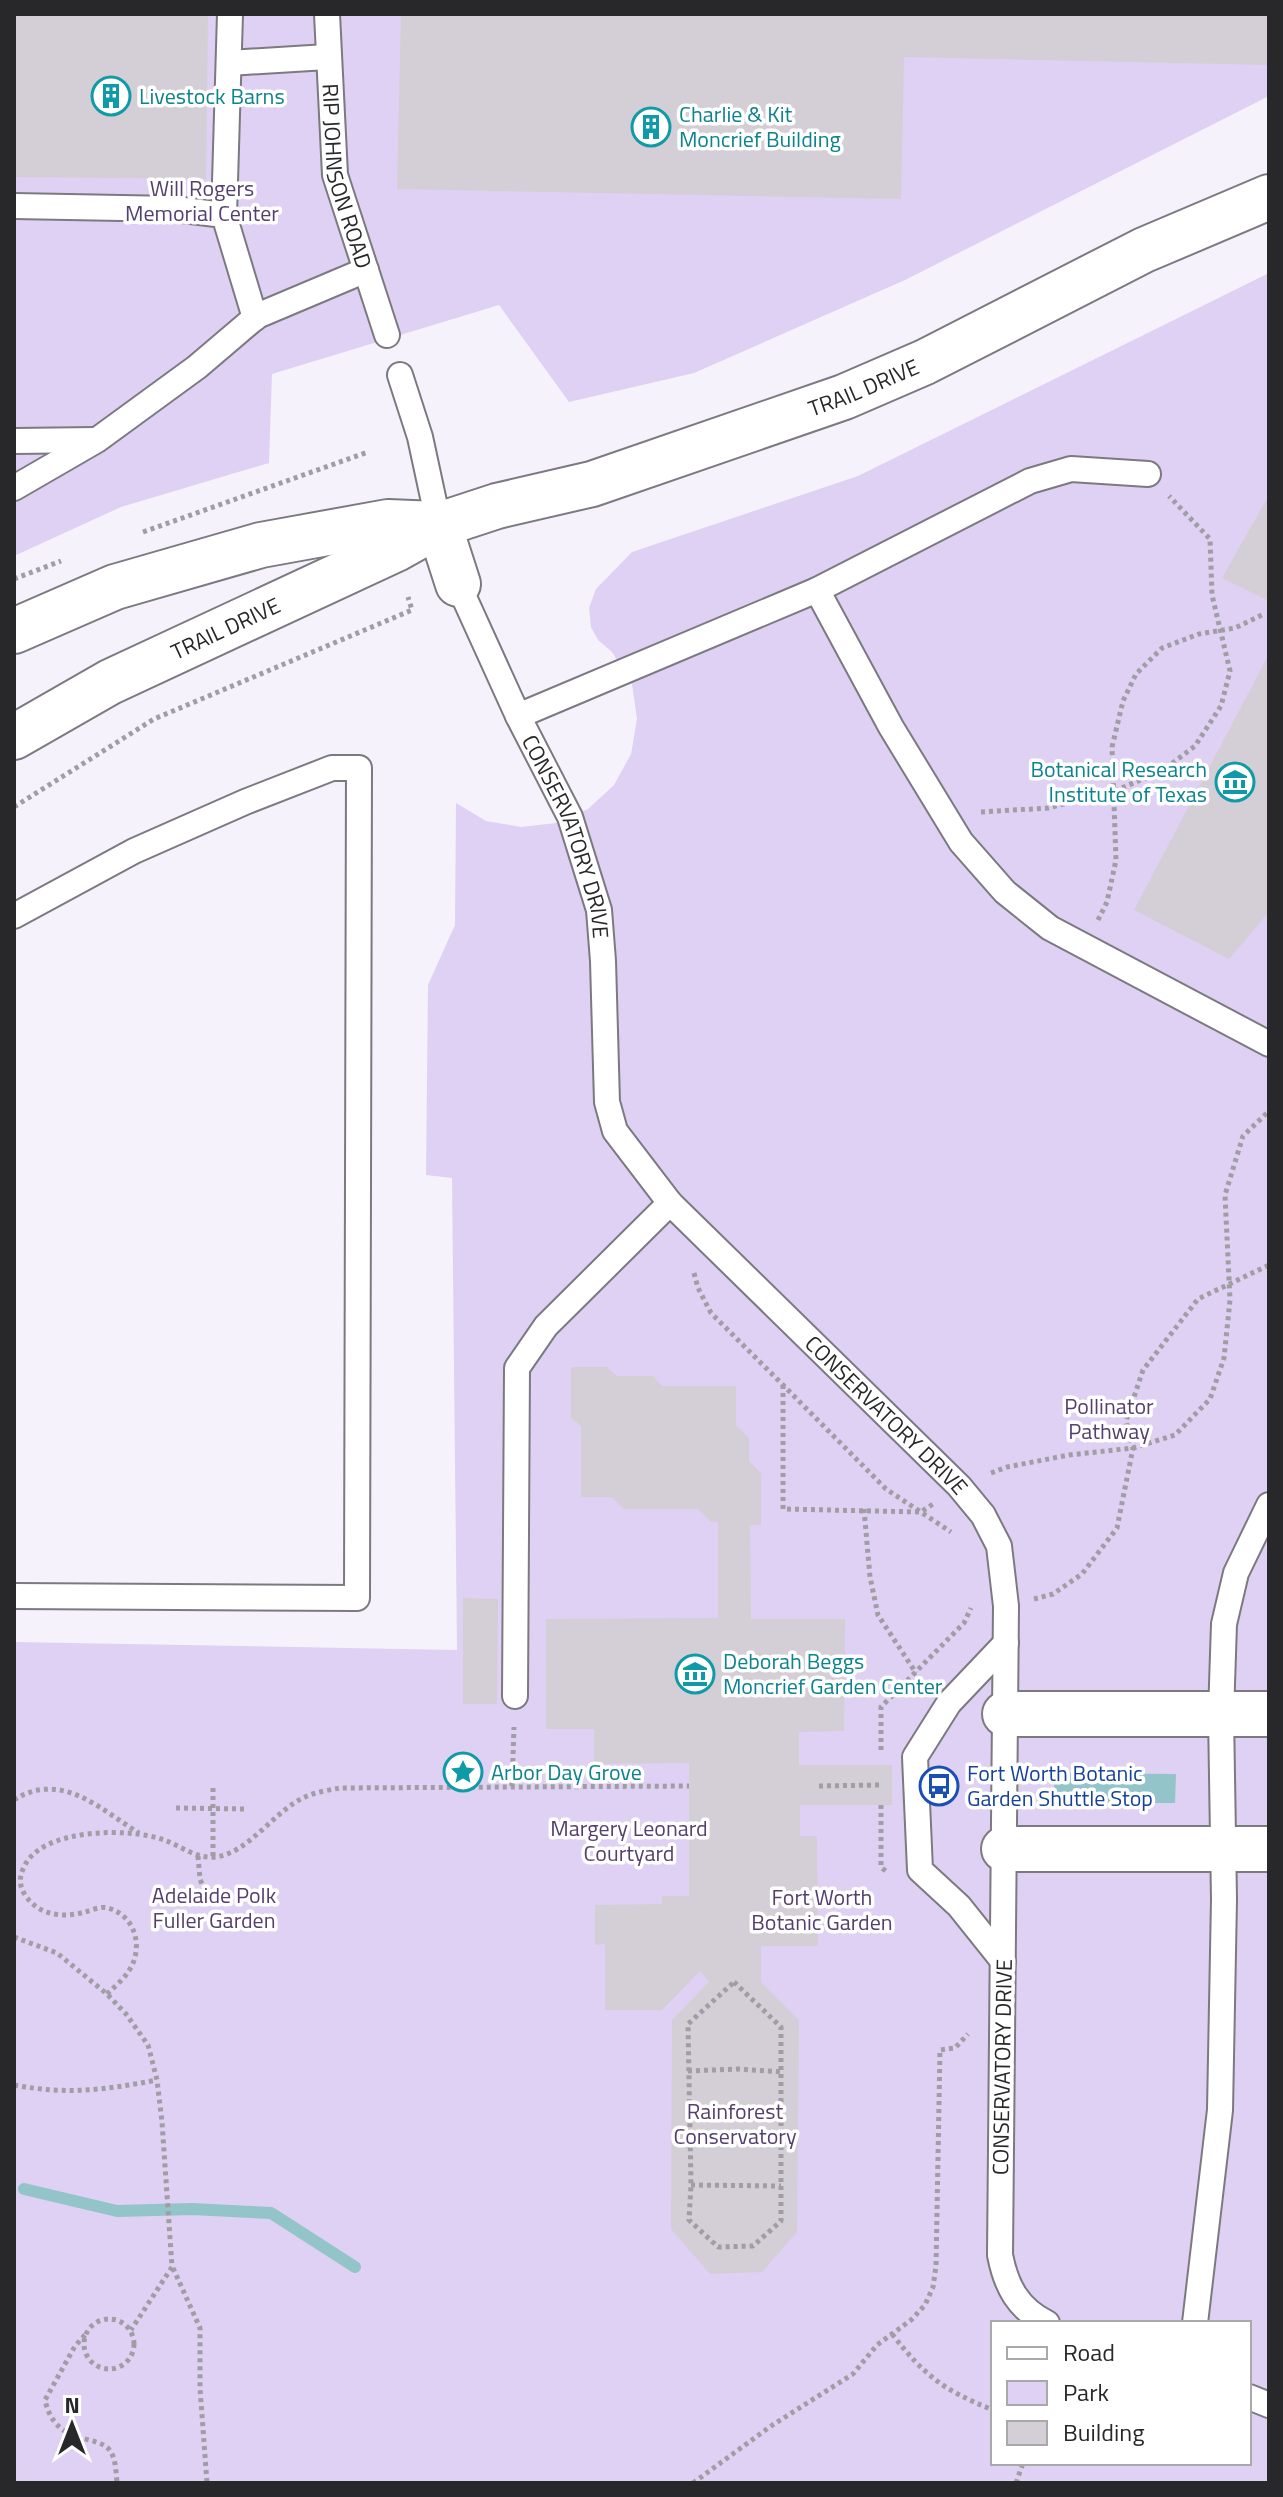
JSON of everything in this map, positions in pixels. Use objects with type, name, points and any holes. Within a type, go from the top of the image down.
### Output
[{"type":"street","name":"TRAIL DRIVE","points":[[14,737],[110,682],[396,549],[439,525],[497,506],[592,484],[844,397],[925,362],[1144,250],[1269,197]]},
{"type":"street","name":"TRAIL DRIVE","points":[[14,631],[115,587],[261,545],[388,522],[439,525]]},
{"type":"street","points":[[439,525],[458,584]]},
{"type":"street","points":[[1005,1714],[1269,1714]]},
{"type":"street","points":[[1004,1849],[1269,1849]]},
{"type":"lane","points":[[230,14],[224,215],[255,318]]},
{"type":"lane","name":"RIP JOHNSON ROAD","points":[[327,14],[335,175],[387,335]]},
{"type":"lane","points":[[229,63],[327,57]]},
{"type":"lane","points":[[14,206],[175,209],[224,215]]},
{"type":"lane","points":[[14,488],[97,440],[197,367],[255,318],[366,270]]},
{"type":"lane","points":[[400,375],[420,437],[439,525]]},
{"type":"lane","points":[[14,441],[97,440]]},
{"type":"lane","points":[[518,716],[817,590],[1030,481],[1071,469],[1148,474]]},
{"type":"lane","name":"CONSERVATORY DRIVE","points":[[458,584],[518,716],[570,817],[599,910],[607,1102],[615,1131],[670,1203],[959,1486],[983,1515],[999,1546],[1006,1606],[1000,2255],[1005,2279],[1017,2300],[1043,2321]]},
{"type":"lane","points":[[817,590],[891,727],[961,842],[1005,892],[1050,928],[1269,1044]]},
{"type":"lane","points":[[14,916],[134,851],[245,802],[332,768],[359,768],[357,1598],[14,1596]]},
{"type":"lane","points":[[515,1696],[517,1368],[546,1326],[670,1203]]},
{"type":"lane","points":[[1195,2321],[1220,2110],[1224,1624],[1236,1573],[1269,1505]]},
{"type":"lane","points":[[1003,1961],[959,1906],[920,1870],[915,1757],[949,1703],[1006,1643]]},
{"type":"path","points":[[142,532],[368,452]]},
{"type":"path","points":[[944,814],[1048,808],[1112,792],[1162,771],[1195,746],[1221,706],[1230,671],[1212,595],[1210,539],[1148,474]]},
{"type":"path","points":[[14,579],[67,559]]},
{"type":"path","points":[[14,807],[154,719],[412,610],[408,597]]},
{"type":"path","points":[[1084,946],[1107,902],[1116,860],[1112,747],[1123,701],[1136,674],[1162,648],[1199,634],[1235,628],[1264,614]]},
{"type":"path","points":[[783,1385],[783,1509],[921,1512],[959,1486],[1007,1467],[1069,1455],[1133,1448],[1175,1435],[1210,1399],[1224,1358],[1230,1300],[1225,1195],[1243,1136],[1269,1111]]},
{"type":"path","points":[[702,1233],[693,1271],[711,1313],[886,1489],[948,1529],[959,1540]]},
{"type":"path","points":[[1006,1606],[1053,1594],[1082,1574],[1117,1528],[1133,1448],[1126,1421],[1143,1370],[1198,1299],[1269,1265]]},
{"type":"path","points":[[864,1509],[870,1577],[878,1615],[916,1673]]},
{"type":"path","points":[[881,1765],[881,1707],[964,1623],[971,1610],[971,1597]]},
{"type":"path","points":[[512,1786],[515,1696]]},
{"type":"path","points":[[819,1786],[881,1785]]},
{"type":"path","points":[[107,1994],[127,1974],[136,1959],[137,1942],[132,1925],[120,1913],[105,1907],[70,1916],[39,1909],[22,1890],[19,1877],[25,1862],[35,1851],[49,1843],[72,1836],[140,1833],[163,1839],[198,1856],[213,1858],[241,1848],[304,1797],[340,1788],[689,1786]]},
{"type":"path","points":[[213,1788],[213,1858]]},
{"type":"path","points":[[14,1800],[27,1792],[57,1789],[88,1798],[140,1833]]},
{"type":"path","points":[[881,1805],[881,1867],[891,1877]]},
{"type":"path","points":[[176,1808],[245,1809]]},
{"type":"path","points":[[198,1856],[200,1879],[207,1897]]},
{"type":"path","points":[[14,1937],[57,1953],[107,1994],[148,2045],[157,2080],[172,2267],[200,2328],[200,2388],[207,2483]]},
{"type":"path","points":[[734,1982],[781,2027],[781,2221],[753,2246],[718,2247],[689,2220],[688,2071],[688,2024],[734,1982]]},
{"type":"path","points":[[693,2483],[771,2426],[853,2374],[864,2359],[925,2305],[933,2287],[936,2266],[940,2050],[955,2048],[967,2038],[969,2031]]},
{"type":"path","points":[[688,2071],[738,2069],[782,2072]]},
{"type":"path","points":[[14,2085],[50,2092],[100,2090],[157,2080]]},
{"type":"path","points":[[691,2185],[781,2186]]},
{"type":"path","points":[[131,2330],[172,2267]]},
{"type":"path","points":[[85,2335],[87,2356],[103,2369],[125,2364],[133,2354],[135,2342],[131,2330],[122,2322],[110,2318],[100,2320],[91,2326],[75,2346],[45,2400],[51,2418],[59,2426],[72,2435],[106,2445],[112,2453],[117,2483]]},
{"type":"path","points":[[892,2334],[927,2376],[967,2400],[991,2409]]},
{"type":"green space","name":"Will Rogers Memorial Center","points":[[14,14],[1269,14],[1269,96],[905,280],[694,373],[569,402],[499,305],[272,374],[269,463],[121,507],[14,556]]},
{"type":"green space","name":"Fort Worth Botanic Garden","points":[[1269,273],[1269,2483],[14,2483],[14,1642],[457,1650],[452,1178],[426,1175],[428,985],[455,925],[456,803],[486,821],[521,827],[556,823],[588,809],[614,785],[631,754],[637,719],[632,684],[612,652],[598,640],[591,627],[589,608],[596,589],[632,552],[858,476]]},
{"type":"water","points":[[1054,1773],[1176,1774],[1175,1803],[1054,1803]]},
{"type":"building","name":"Livestock Barns","points":[[14,14],[208,14],[206,179],[14,177]]},
{"type":"building","name":"Charlie & Kit Moncrief Building","points":[[401,14],[1269,14],[1269,65],[904,57],[901,199],[397,189]]},
{"type":"building","points":[[1269,495],[1269,601],[1222,578]]},
{"type":"building","name":"Botanical Research Institute of Texas","points":[[1269,654],[1269,912],[1229,959],[1134,910]]},
{"type":"building","name":"Deborah Beggs Moncrief Garden Center","points":[[571,1367],[607,1367],[617,1376],[653,1376],[662,1386],[736,1386],[736,1425],[749,1438],[749,1461],[761,1473],[761,1525],[750,1525],[751,1619],[845,1619],[844,1731],[799,1732],[799,1765],[892,1765],[892,1805],[800,1805],[800,1836],[817,1836],[818,1946],[761,1946],[761,1982],[799,2020],[797,2232],[762,2272],[710,2274],[671,2229],[672,2020],[709,1982],[700,1971],[662,2010],[605,2010],[605,1944],[595,1945],[595,1905],[662,1904],[662,1896],[689,1896],[689,1763],[594,1764],[594,1729],[546,1729],[546,1619],[718,1618],[718,1522],[711,1522],[698,1509],[624,1509],[612,1497],[581,1497],[581,1426],[571,1418]]},
{"type":"building","points":[[463,1598],[498,1599],[497,1704],[463,1704]]},
{"type":"waterway","points":[[24,2189],[117,2211],[192,2209],[271,2213],[355,2267]]},
{"type":"place","name":"Livestock Barns","points":[[111,96]]},
{"type":"place","name":"Charlie & Kit Moncrief Building","points":[[651,127]]},
{"type":"place","name":"Botanical Research Institute of Texas","points":[[1235,782]]},
{"type":"place","name":"Deborah Beggs Moncrief Garden Center","points":[[695,1674]]},
{"type":"place","name":"Arbor Day Grove","points":[[463,1772]]},
{"type":"place","name":"Fort Worth Botanic Garden Shuttle Stop","points":[[939,1786]]},
{"type":"park label","name":"Pollinator Pathway","points":[[1109,1418]]},
{"type":"park label","name":"Margery Leonard Courtyard","points":[[629,1840]]},
{"type":"park label","name":"Adelaide Polk Fuller Garden","points":[[214,1908]]},
{"type":"park label","name":"Rainforest Conservatory","points":[[735,2124]]}]
